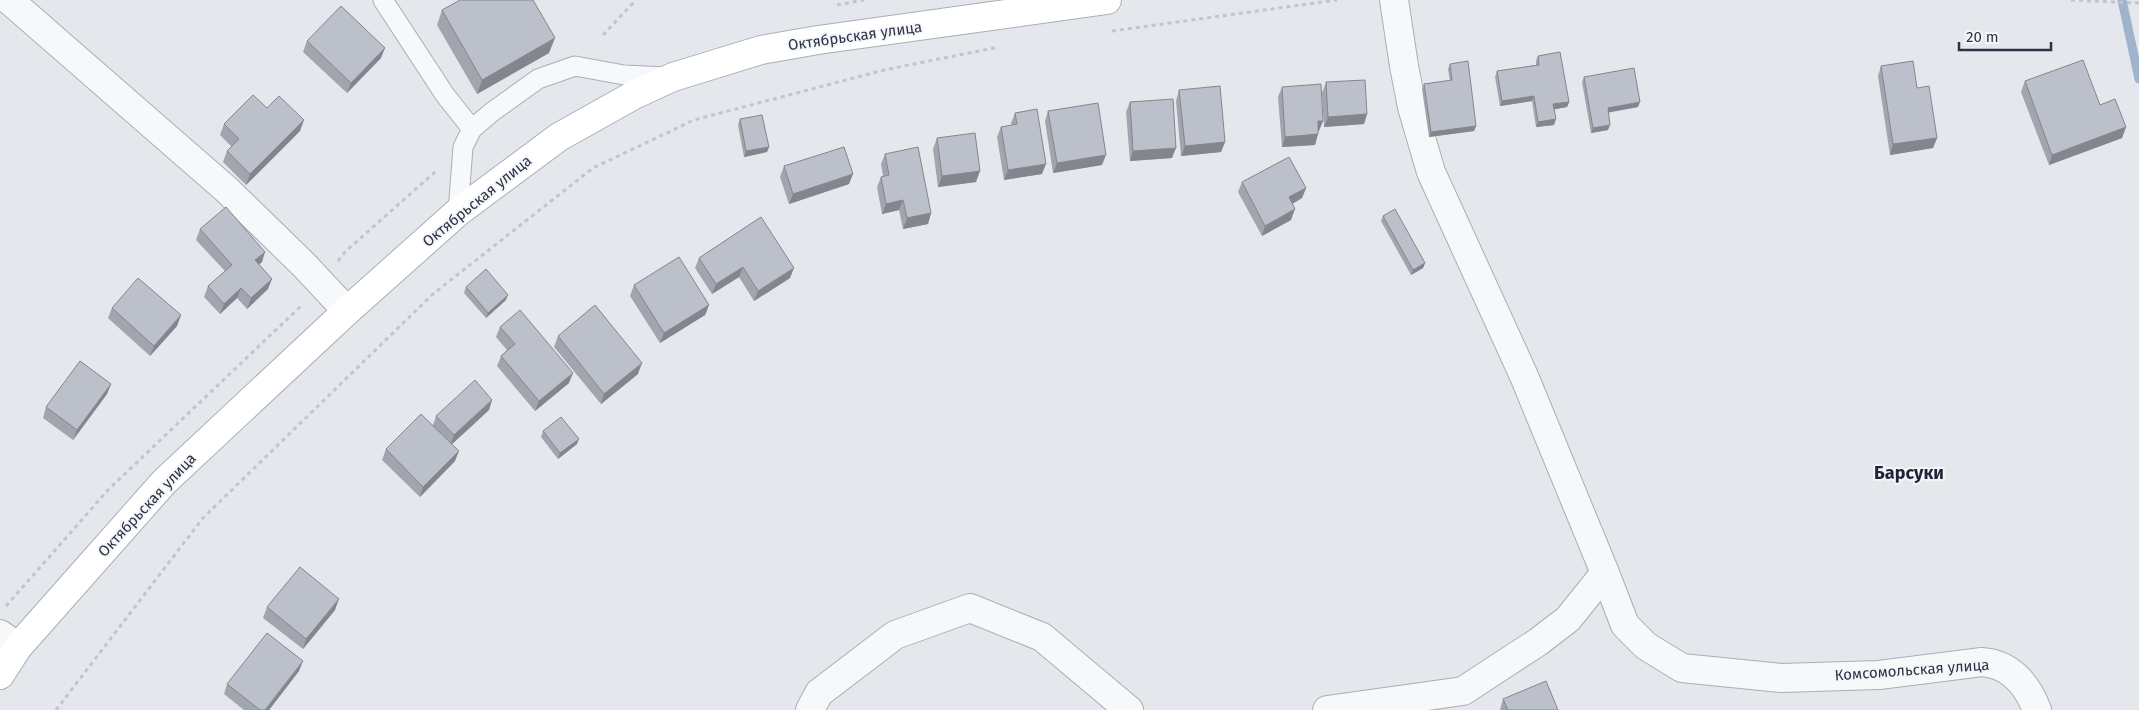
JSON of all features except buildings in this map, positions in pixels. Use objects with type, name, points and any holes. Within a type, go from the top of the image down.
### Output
[{"type":"main road","name":"Октябрьская улица","points":[[0,675],[9,641],[164,482],[347,311],[458,212],[559,137],[634,95],[673,77],[761,50],[1107,0]]},
{"type":"street","points":[[9,0],[227,190],[304,265],[347,311]]},
{"type":"street","name":"Комсомольская улица","points":[[1394,0],[1412,107],[1431,172],[1524,376],[1626,625],[1646,646],[1682,668],[1780,678],[1879,674],[1982,662],[1994,663],[2012,672],[2020,681],[2037,710]]},
{"type":"street","points":[[1327,710],[1466,700],[1568,619],[1605,573]]},
{"type":"street","points":[[810,710],[819,693],[895,635],[970,608],[1042,638],[1129,710]]},
{"type":"lane","points":[[383,0],[445,95],[472,129]]},
{"type":"lane","points":[[458,212],[464,147],[472,129],[538,79],[575,66],[624,75],[673,77]]},
{"type":"path","points":[[604,35],[636,0]]},
{"type":"path","points":[[1106,32],[1337,0]]},
{"type":"path","points":[[2072,0],[2139,4]]},
{"type":"path","points":[[56,710],[203,518],[433,294],[593,168],[694,120],[884,70],[1000,47]]},
{"type":"path","points":[[334,265],[346,250],[464,147]]},
{"type":"path","points":[[0,612],[108,490],[305,301]]},
{"type":"waterway","points":[[2122,0],[2139,79]]},
{"type":"district","name":"Барсуки","points":[[1909,473]]}]
